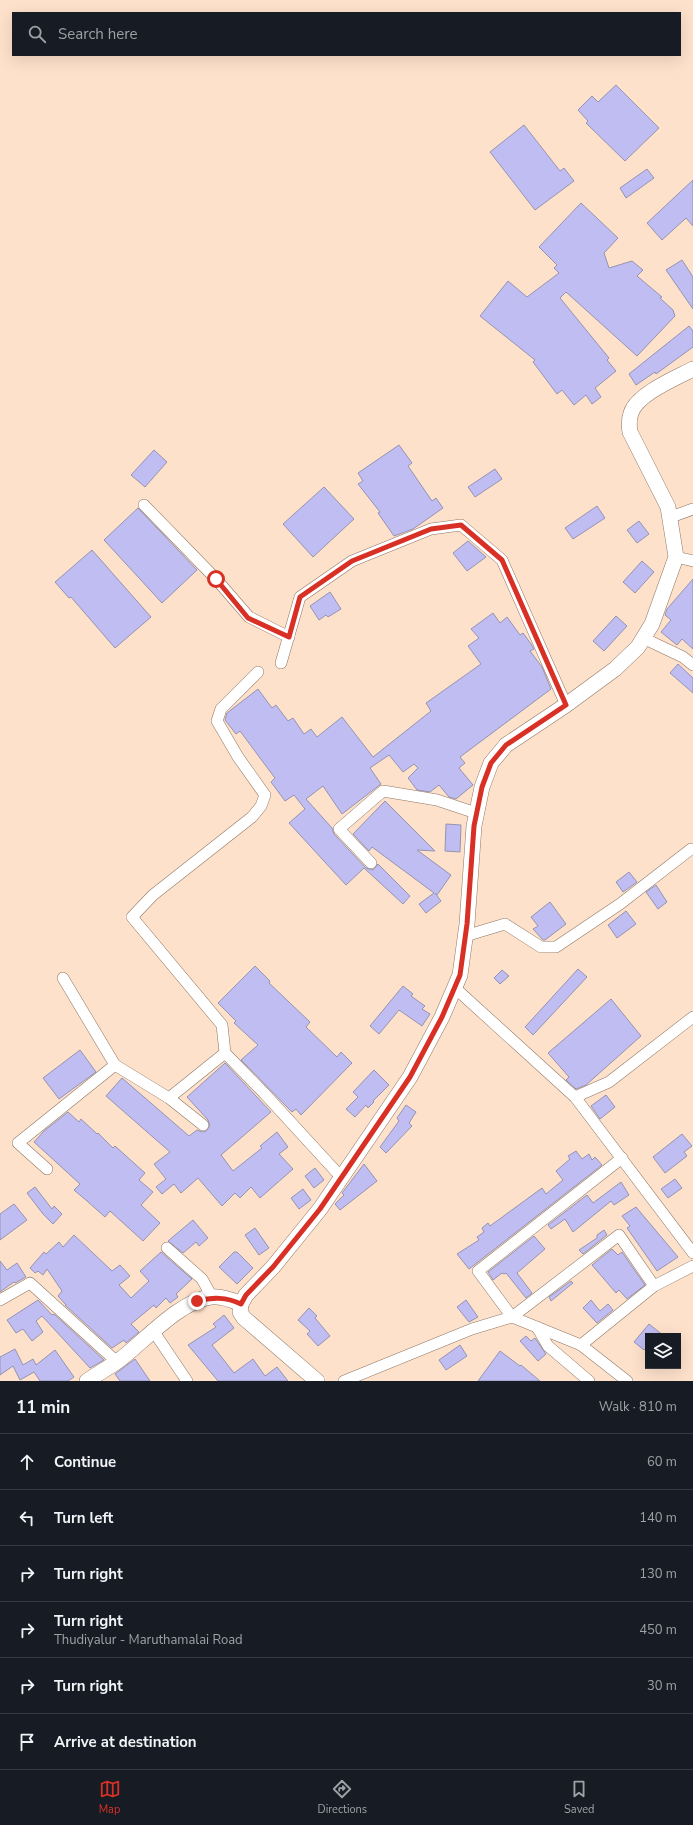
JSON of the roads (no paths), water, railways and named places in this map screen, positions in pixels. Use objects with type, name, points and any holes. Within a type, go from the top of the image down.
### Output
[{"type":"main road","points":[[318,1381],[244,1318],[240,1312],[241,1304],[246,1295],[273,1267],[320,1209],[410,1077],[442,1017],[460,975],[476,813],[482,787],[491,763],[506,745],[566,705],[615,669],[638,647],[652,624],[676,557],[668,507],[630,432],[629,423],[631,412],[644,398],[693,369]]},
{"type":"main road","points":[[87,1381],[118,1362],[182,1308],[197,1301],[212,1297],[232,1300],[241,1304]]},
{"type":"street","points":[[144,505],[216,579],[248,618],[289,637]]},
{"type":"street","points":[[670,517],[693,510]]},
{"type":"street","points":[[280,663],[300,597],[352,561],[431,529],[461,525],[502,560],[566,705]]},
{"type":"street","points":[[676,557],[693,561]]},
{"type":"street","points":[[643,638],[683,657],[693,665]]},
{"type":"street","points":[[258,672],[221,709],[217,721],[238,757],[265,795],[261,806],[252,817],[153,895],[132,917],[222,1025],[225,1053],[264,1093],[341,1178]]},
{"type":"street","points":[[371,863],[339,829],[384,791],[437,800],[476,813]]},
{"type":"street","points":[[465,936],[504,924],[541,947],[556,947],[620,904],[691,849]]},
{"type":"street","points":[[63,978],[115,1065],[169,1098],[203,1125]]},
{"type":"street","points":[[455,988],[575,1096],[693,1253]]},
{"type":"street","points":[[575,1096],[609,1082],[693,1016]]},
{"type":"street","points":[[169,1098],[225,1053]]},
{"type":"street","points":[[47,1169],[18,1143],[115,1065]]},
{"type":"street","points":[[622,1158],[478,1271],[512,1317],[581,1345],[627,1381]]},
{"type":"street","points":[[344,1381],[472,1329],[512,1317],[619,1235],[654,1286]]},
{"type":"street","points":[[167,1248],[202,1279],[212,1297]]},
{"type":"street","points":[[581,1345],[654,1286],[693,1266]]},
{"type":"street","points":[[0,1300],[30,1283],[118,1362]]},
{"type":"street","points":[[537,1327],[548,1346],[589,1381]]},
{"type":"street","points":[[154,1332],[187,1381]]}]
